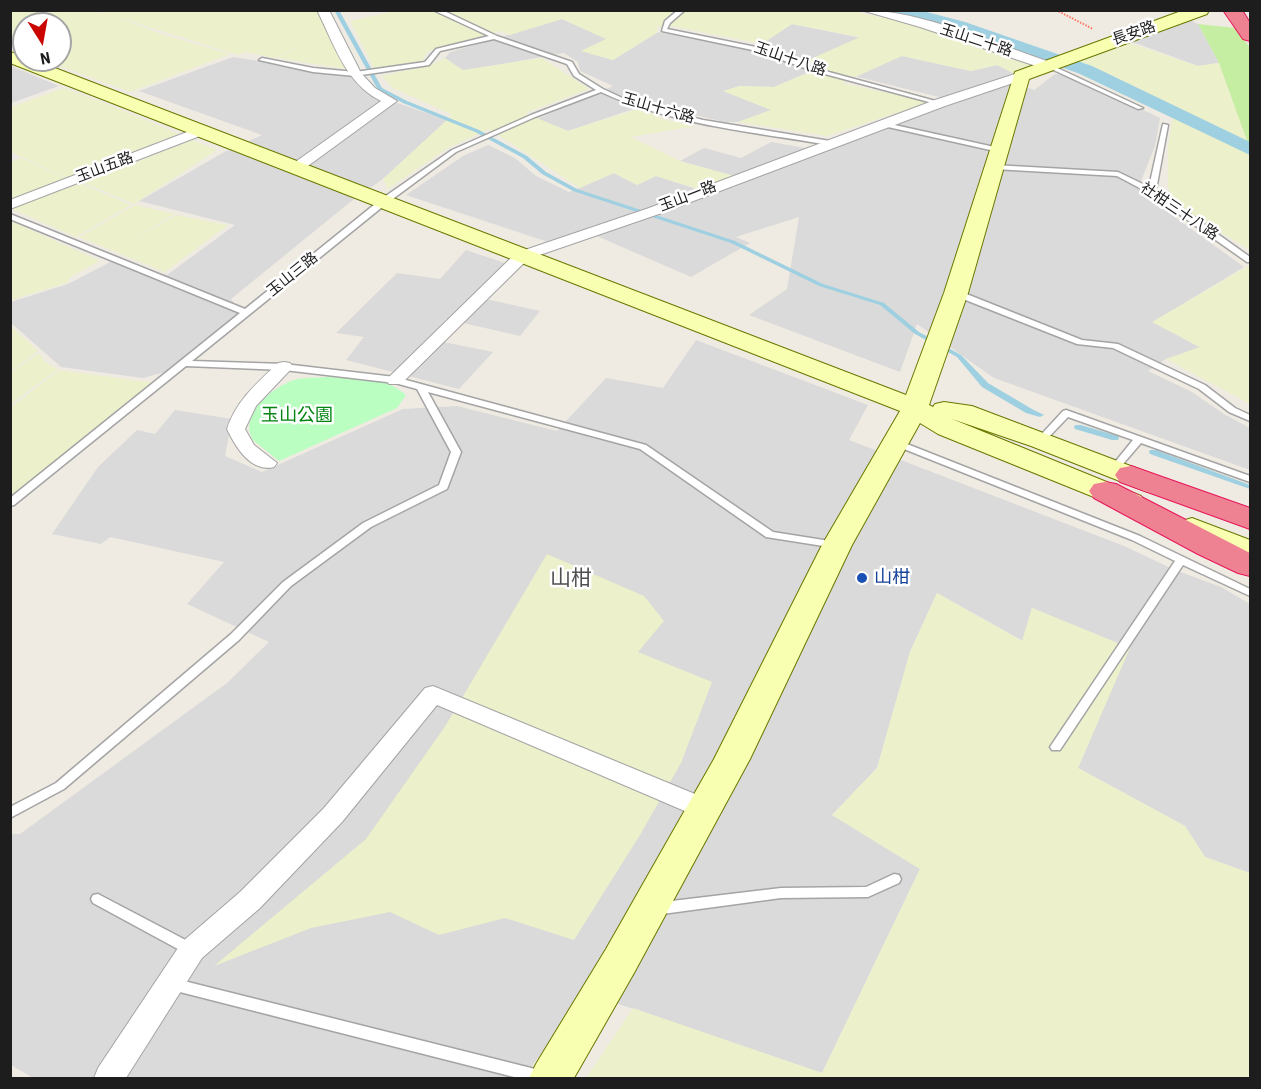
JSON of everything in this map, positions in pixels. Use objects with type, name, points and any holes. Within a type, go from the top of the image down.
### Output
[{"type":"highway","points":[[1117,479],[1251,520]]},
{"type":"highway","points":[[1117,479],[1210,548],[1251,566]]},
{"type":"main road","name":"長安路","points":[[1021,76],[1193,12]]},
{"type":"main road","points":[[10,57],[915,408],[948,428],[1038,451],[1117,479],[1251,551]]},
{"type":"main road","points":[[551,1078],[732,759],[837,545],[896,449],[936,353],[1021,76]]},
{"type":"main road","points":[[936,353],[940,389],[1038,451]]},
{"type":"main road","points":[[896,449],[917,439],[937,438],[1038,451]]},
{"type":"street","points":[[296,168],[390,101],[370,91],[323,10]]},
{"type":"street","name":"玉山二十路","points":[[866,10],[1058,62]]},
{"type":"street","name":"玉山一路","points":[[395,380],[522,256],[646,213],[881,124],[1021,76]]},
{"type":"street","name":"玉山五路","points":[[10,205],[200,131]]},
{"type":"street","points":[[267,463],[246,448],[236,429],[240,414],[249,401],[284,367]]},
{"type":"street","points":[[109,1078],[192,950],[250,900],[333,815],[433,694],[703,808]]},
{"type":"lane","name":"玉山十六路","points":[[436,10],[495,37],[570,63],[576,75],[629,103],[703,122],[831,143]]},
{"type":"lane","name":"玉山十八路","points":[[682,10],[667,22],[664,30],[759,49],[829,74],[940,103]]},
{"type":"lane","points":[[262,60],[313,70],[359,74],[427,64],[438,50],[495,37]]},
{"type":"lane","points":[[1058,62],[1140,108]]},
{"type":"lane","name":"玉山三路","points":[[10,503],[383,202],[454,151],[601,90]]},
{"type":"lane","name":"社柑三十八路","points":[[881,124],[997,159],[1118,174],[1152,191],[1251,260]]},
{"type":"lane","points":[[1152,191],[1166,124]]},
{"type":"lane","points":[[10,216],[247,313]]},
{"type":"lane","points":[[956,292],[1080,342],[1115,346],[1202,387],[1232,410],[1251,418]]},
{"type":"lane","points":[[184,363],[284,367],[395,380],[643,447],[770,535],[837,545]]},
{"type":"lane","points":[[10,813],[60,786],[235,637],[287,584],[367,525],[443,487],[456,452],[421,388]]},
{"type":"lane","points":[[1038,451],[1066,413],[1251,479]]},
{"type":"lane","points":[[1117,479],[1139,440]]},
{"type":"lane","points":[[896,449],[1136,538],[1251,593]]},
{"type":"lane","points":[[1056,747],[1181,560]]},
{"type":"lane","points":[[648,910],[782,893],[868,891],[894,879]]},
{"type":"lane","points":[[98,899],[192,950]]},
{"type":"lane","points":[[169,983],[543,1078]]},
{"type":"path","points":[[1056,10],[1116,40]]},
{"type":"shaded area","points":[[562,19],[607,39],[582,51],[613,60],[658,32],[751,50],[792,24],[861,38],[798,65],[811,71],[774,87],[740,86],[724,91],[772,110],[738,122],[725,122],[678,111],[654,102],[568,131],[537,119],[613,86],[580,71],[578,62],[564,53],[463,71],[445,58],[450,52]]},
{"type":"shaded area","points":[[1188,19],[1198,24],[1219,63],[1198,66],[1130,41]]},
{"type":"shaded area","points":[[902,56],[971,71],[997,65],[1013,73],[1000,78],[1034,90],[1055,74],[1072,76],[1160,118],[1155,146],[1141,181],[1154,202],[1244,267],[1153,322],[1201,348],[1166,359],[1148,371],[1192,392],[1224,414],[1250,428],[1250,470],[994,378],[917,324],[900,372],[749,315],[787,289],[799,217],[736,237],[750,243],[691,277],[583,230],[548,242],[406,195],[463,156],[488,145],[515,158],[536,176],[569,192],[614,173],[637,185],[656,176],[709,193],[734,176],[680,161],[704,148],[741,158],[771,142],[823,151],[959,102],[854,76]]},
{"type":"shaded area","points":[[233,57],[358,76],[374,95],[447,120],[383,179],[354,199],[231,299],[243,314],[180,368],[143,378],[61,367],[11,323],[11,302],[68,284],[116,259],[167,275],[235,225],[139,201],[226,151],[262,135],[139,91]]},
{"type":"shaded area","points":[[10,66],[12,72],[25,72],[59,86],[11,103]]},
{"type":"shaded area","points":[[466,250],[505,263],[472,296],[540,311],[520,336],[446,319],[428,339],[493,352],[459,389],[346,360],[364,337],[336,333],[397,273],[440,279]]},
{"type":"shaded area","points":[[696,340],[868,405],[849,440],[1124,546],[1175,570],[1221,587],[1250,604],[1250,873],[1205,857],[1185,826],[1078,768],[1129,648],[1032,608],[1023,641],[937,593],[910,652],[877,768],[832,815],[920,869],[822,1073],[586,993],[523,1078],[33,1078],[11,1065],[10,834],[20,834],[227,683],[269,642],[187,604],[224,562],[110,537],[101,544],[52,534],[98,467],[137,430],[155,434],[175,410],[232,419],[225,456],[262,472],[403,409],[457,406],[557,431],[606,378],[663,388]]},
{"type":"green space","points":[[399,10],[851,11],[919,25],[1033,64],[1013,73],[997,65],[971,71],[902,56],[842,83],[929,102],[827,136],[738,122],[771,110],[723,91],[740,86],[774,87],[810,72],[797,65],[860,37],[792,24],[762,44],[671,26],[657,27],[658,32],[613,60],[581,51],[606,39],[562,19],[510,35],[500,31],[428,51],[421,63],[374,68],[350,21]]},
{"type":"green space","points":[[10,11],[93,11],[112,17],[96,11],[320,11],[352,70],[277,58],[311,41],[275,58],[246,52],[238,55],[114,16],[162,34],[230,54],[130,92],[72,70],[72,12],[12,12],[11,46]]},
{"type":"green space","points":[[1198,24],[1236,28],[1250,48],[1250,149],[1219,63]]},
{"type":"green space","points":[[1129,43],[1198,66],[1219,63],[1250,149],[1250,250],[1179,207],[1168,188],[1168,147],[1174,110],[1076,62]]},
{"type":"green space","points":[[445,58],[463,70],[542,58],[589,89],[525,113],[568,131],[641,108],[662,119],[696,126],[631,137],[680,161],[734,176],[698,189],[656,176],[637,185],[614,173],[580,188],[489,129],[446,149],[388,189],[383,179],[451,114],[393,88],[382,76],[431,65]]},
{"type":"green space","points":[[64,88],[179,134],[67,178],[11,152],[11,107]]},
{"type":"green space","points":[[192,140],[217,150],[134,204],[84,183]]},
{"type":"green space","points":[[21,158],[66,178],[11,200],[11,162]]},
{"type":"green space","points":[[80,183],[131,205],[76,237],[12,209]]},
{"type":"green space","points":[[135,205],[175,214],[128,242],[177,215],[228,225],[165,272],[79,237]]},
{"type":"green space","points":[[11,221],[100,261],[69,278],[69,282],[11,300]]},
{"type":"green space","points":[[1250,265],[1250,404],[1166,359],[1200,347],[1152,322]]},
{"type":"green space","points":[[12,327],[38,351],[11,372],[10,328]]},
{"type":"green space","points":[[39,353],[45,362],[58,369],[11,404],[11,373]]},
{"type":"green space","points":[[59,370],[155,383],[11,503],[11,407]]},
{"type":"green space","name":"玉山公園","points":[[328,377],[379,381],[406,395],[397,408],[279,461],[253,440],[250,421],[254,411],[268,395],[294,380]]},
{"type":"green space","points":[[547,554],[644,596],[664,621],[638,652],[712,682],[681,763],[640,835],[574,940],[505,918],[439,935],[390,912],[311,928],[214,966],[366,839],[446,725]]},
{"type":"green space","points":[[937,593],[1022,641],[1032,608],[1130,648],[1078,768],[1185,826],[1205,857],[1250,873],[1250,1078],[586,1078],[633,1008],[822,1073],[920,869],[832,815],[877,768],[910,652]]},
{"type":"waterway","points":[[336,10],[380,89],[405,102],[477,131],[525,157],[544,173],[575,190],[733,242],[821,285],[882,304],[917,333],[959,356],[985,385],[1040,415]]},
{"type":"waterway","points":[[898,10],[959,25],[1086,70],[1250,149]]},
{"type":"waterway","points":[[1078,427],[1115,438]]},
{"type":"waterway","points":[[1153,452],[1250,487]]},
{"type":"place","name":"山柑","points":[[862,578]]},
{"type":"district","name":"山柑","points":[[571,580]]}]
